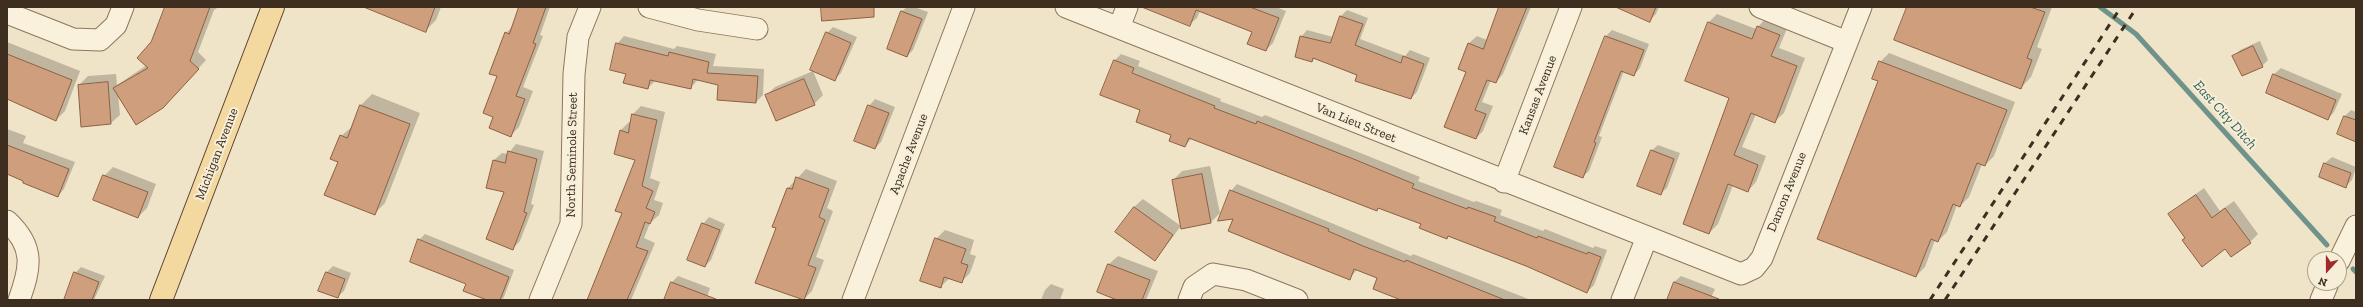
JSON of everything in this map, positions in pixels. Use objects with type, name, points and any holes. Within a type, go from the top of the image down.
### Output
[{"type":"main road","name":"Michigan Avenue","points":[[161,300],[273,7]]},
{"type":"street","points":[[7,13],[74,39],[100,40],[116,26],[123,7]]},
{"type":"street","name":"North Seminole Street","points":[[540,300],[571,224],[574,74],[578,36],[590,7]]},
{"type":"street","points":[[649,7],[698,20],[757,29]]},
{"type":"street","name":"Apache Avenue","points":[[853,300],[964,7]]},
{"type":"street","name":"Van Lieu Street","points":[[1066,7],[1504,182],[1648,237]]},
{"type":"street","points":[[1119,28],[1127,7]]},
{"type":"street","name":"Kansas Avenue","points":[[1504,182],[1571,7]]},
{"type":"street","points":[[1760,7],[1847,42]]},
{"type":"street","name":"Damon Avenue","points":[[1648,237],[1741,274],[1754,268],[1762,258],[1861,7]]},
{"type":"street","points":[[2344,251],[2356,226]]},
{"type":"street","points":[[13,227],[28,251],[26,280],[19,300]]},
{"type":"street","points":[[1622,300],[1648,237]]},
{"type":"street","points":[[1189,300],[1194,287],[1212,274],[1246,280],[1297,300]]},
{"type":"building","points":[[165,7],[210,7],[190,61],[199,69],[163,108],[136,125],[113,88],[148,68],[137,58],[151,42]]},
{"type":"building","points":[[364,7],[435,7],[426,32]]},
{"type":"building","points":[[519,7],[546,7],[533,43],[536,44],[516,96],[525,99],[511,137],[489,128],[493,117],[483,113],[497,76],[489,74],[505,32],[509,34]]},
{"type":"building","points":[[821,7],[874,7],[874,17],[822,21]]},
{"type":"building","points":[[1142,7],[1250,7],[1279,18],[1266,51],[1247,44],[1252,32],[1196,10],[1190,26]]},
{"type":"building","points":[[1499,7],[1527,7],[1496,83],[1487,80],[1475,110],[1486,114],[1476,139],[1444,127],[1466,72],[1458,69],[1468,43],[1483,49]]},
{"type":"building","points":[[1616,7],[1656,7],[1650,22]]},
{"type":"building","points":[[1907,7],[2030,7],[2045,12],[2027,58],[2032,60],[2021,89],[1894,40]]},
{"type":"building","points":[[901,11],[922,19],[907,57],[887,49]]},
{"type":"building","points":[[1340,16],[1363,24],[1355,45],[1401,63],[1403,56],[1424,64],[1411,99],[1355,81],[1357,75],[1313,58],[1312,62],[1295,57],[1300,36],[1330,43]]},
{"type":"building","points":[[1708,22],[1752,39],[1757,26],[1780,35],[1771,56],[1797,66],[1775,123],[1751,113],[1734,155],[1758,165],[1748,192],[1728,184],[1709,234],[1683,224],[1729,98],[1685,81]]},
{"type":"building","points":[[826,32],[851,43],[835,81],[810,70]]},
{"type":"building","points":[[1605,36],[1644,50],[1634,76],[1621,71],[1594,142],[1596,143],[1583,178],[1554,167]]},
{"type":"building","points":[[616,43],[668,56],[669,52],[709,62],[707,73],[758,76],[756,103],[717,100],[718,85],[693,79],[691,89],[650,80],[648,89],[623,83],[626,74],[610,70]]},
{"type":"building","points":[[2253,46],[2263,67],[2242,76],[2232,56]]},
{"type":"building","points":[[7,54],[72,80],[56,121],[7,99]]},
{"type":"building","points":[[1114,60],[1134,68],[1132,73],[1215,106],[1214,108],[1256,124],[1257,121],[1356,160],[1414,184],[1412,188],[1467,209],[1468,207],[1496,217],[1494,221],[1537,238],[1538,236],[1587,254],[1588,252],[1601,257],[1587,293],[1526,266],[1448,236],[1447,239],[1419,228],[1421,224],[1378,208],[1377,211],[1189,138],[1185,147],[1169,141],[1171,135],[1136,122],[1140,110],[1100,95]]},
{"type":"building","points":[[1879,61],[2007,110],[1985,166],[1977,163],[1960,207],[1953,204],[1938,242],[1931,239],[1916,277],[1817,239],[1878,81],[1872,79]]},
{"type":"building","points":[[2273,74],[2336,100],[2328,120],[2266,93]]},
{"type":"building","points":[[804,79],[815,105],[776,121],[765,95]]},
{"type":"building","points":[[108,82],[111,124],[81,127],[78,85]]},
{"type":"building","points":[[360,105],[410,124],[375,215],[324,195],[338,162],[330,159],[340,135],[347,138]]},
{"type":"building","points":[[868,105],[889,113],[875,149],[854,141]]},
{"type":"building","points":[[632,114],[657,120],[642,186],[653,191],[646,208],[655,212],[650,224],[645,222],[636,247],[648,251],[627,300],[587,300],[622,213],[615,211],[635,160],[614,154],[620,130],[628,133]]},
{"type":"building","points":[[2344,116],[2356,120],[2356,142],[2337,134]]},
{"type":"building","points":[[7,145],[69,169],[58,197],[23,183],[23,181],[7,174]]},
{"type":"building","points":[[1651,150],[1674,159],[1661,195],[1637,186]]},
{"type":"building","points":[[508,151],[537,159],[524,212],[527,213],[513,250],[486,239],[504,192],[486,188],[493,160],[505,163]]},
{"type":"building","points":[[2324,163],[2351,173],[2346,188],[2319,177]]},
{"type":"building","points":[[1202,174],[1211,223],[1181,229],[1172,180]]},
{"type":"building","points":[[103,175],[148,192],[138,218],[93,200]]},
{"type":"building","points":[[796,177],[829,189],[819,217],[825,220],[808,265],[816,268],[804,300],[755,283],[776,228],[772,227],[787,188],[792,189]]},
{"type":"building","points":[[1230,190],[1329,229],[1328,231],[1363,246],[1405,262],[1406,260],[1505,300],[1401,300],[1373,289],[1377,278],[1354,269],[1350,280],[1287,255],[1228,231],[1233,219],[1218,221]]},
{"type":"building","points":[[2196,195],[2212,218],[2225,208],[2251,243],[2231,257],[2225,249],[2202,267],[2182,240],[2185,238],[2168,214]]},
{"type":"building","points":[[1134,207],[1173,235],[1155,261],[1115,232]]},
{"type":"building","points":[[702,223],[720,230],[705,267],[687,260]]},
{"type":"building","points":[[935,238],[966,249],[961,263],[968,265],[962,283],[944,277],[941,288],[920,281]]},
{"type":"building","points":[[418,239],[509,277],[500,300],[487,300],[463,291],[466,284],[410,262]]},
{"type":"building","points":[[1108,264],[1150,280],[1142,300],[1117,300],[1097,292]]},
{"type":"building","points":[[74,272],[99,282],[92,300],[64,300]]},
{"type":"building","points":[[326,272],[345,279],[338,298],[318,291]]},
{"type":"building","points":[[671,282],[716,299],[664,300]]},
{"type":"building","points":[[1674,282],[1719,299],[1719,300],[1667,300]]},
{"type":"waterway","name":"East City Ditch","points":[[2100,7],[2136,34],[2327,245]]},
{"type":"waterway","name":"East City Ditch","points":[[2353,269],[2356,272]]},
{"type":"railway","points":[[1930,300],[2121,7]]},
{"type":"railway","points":[[1945,300],[2137,7]]}]
